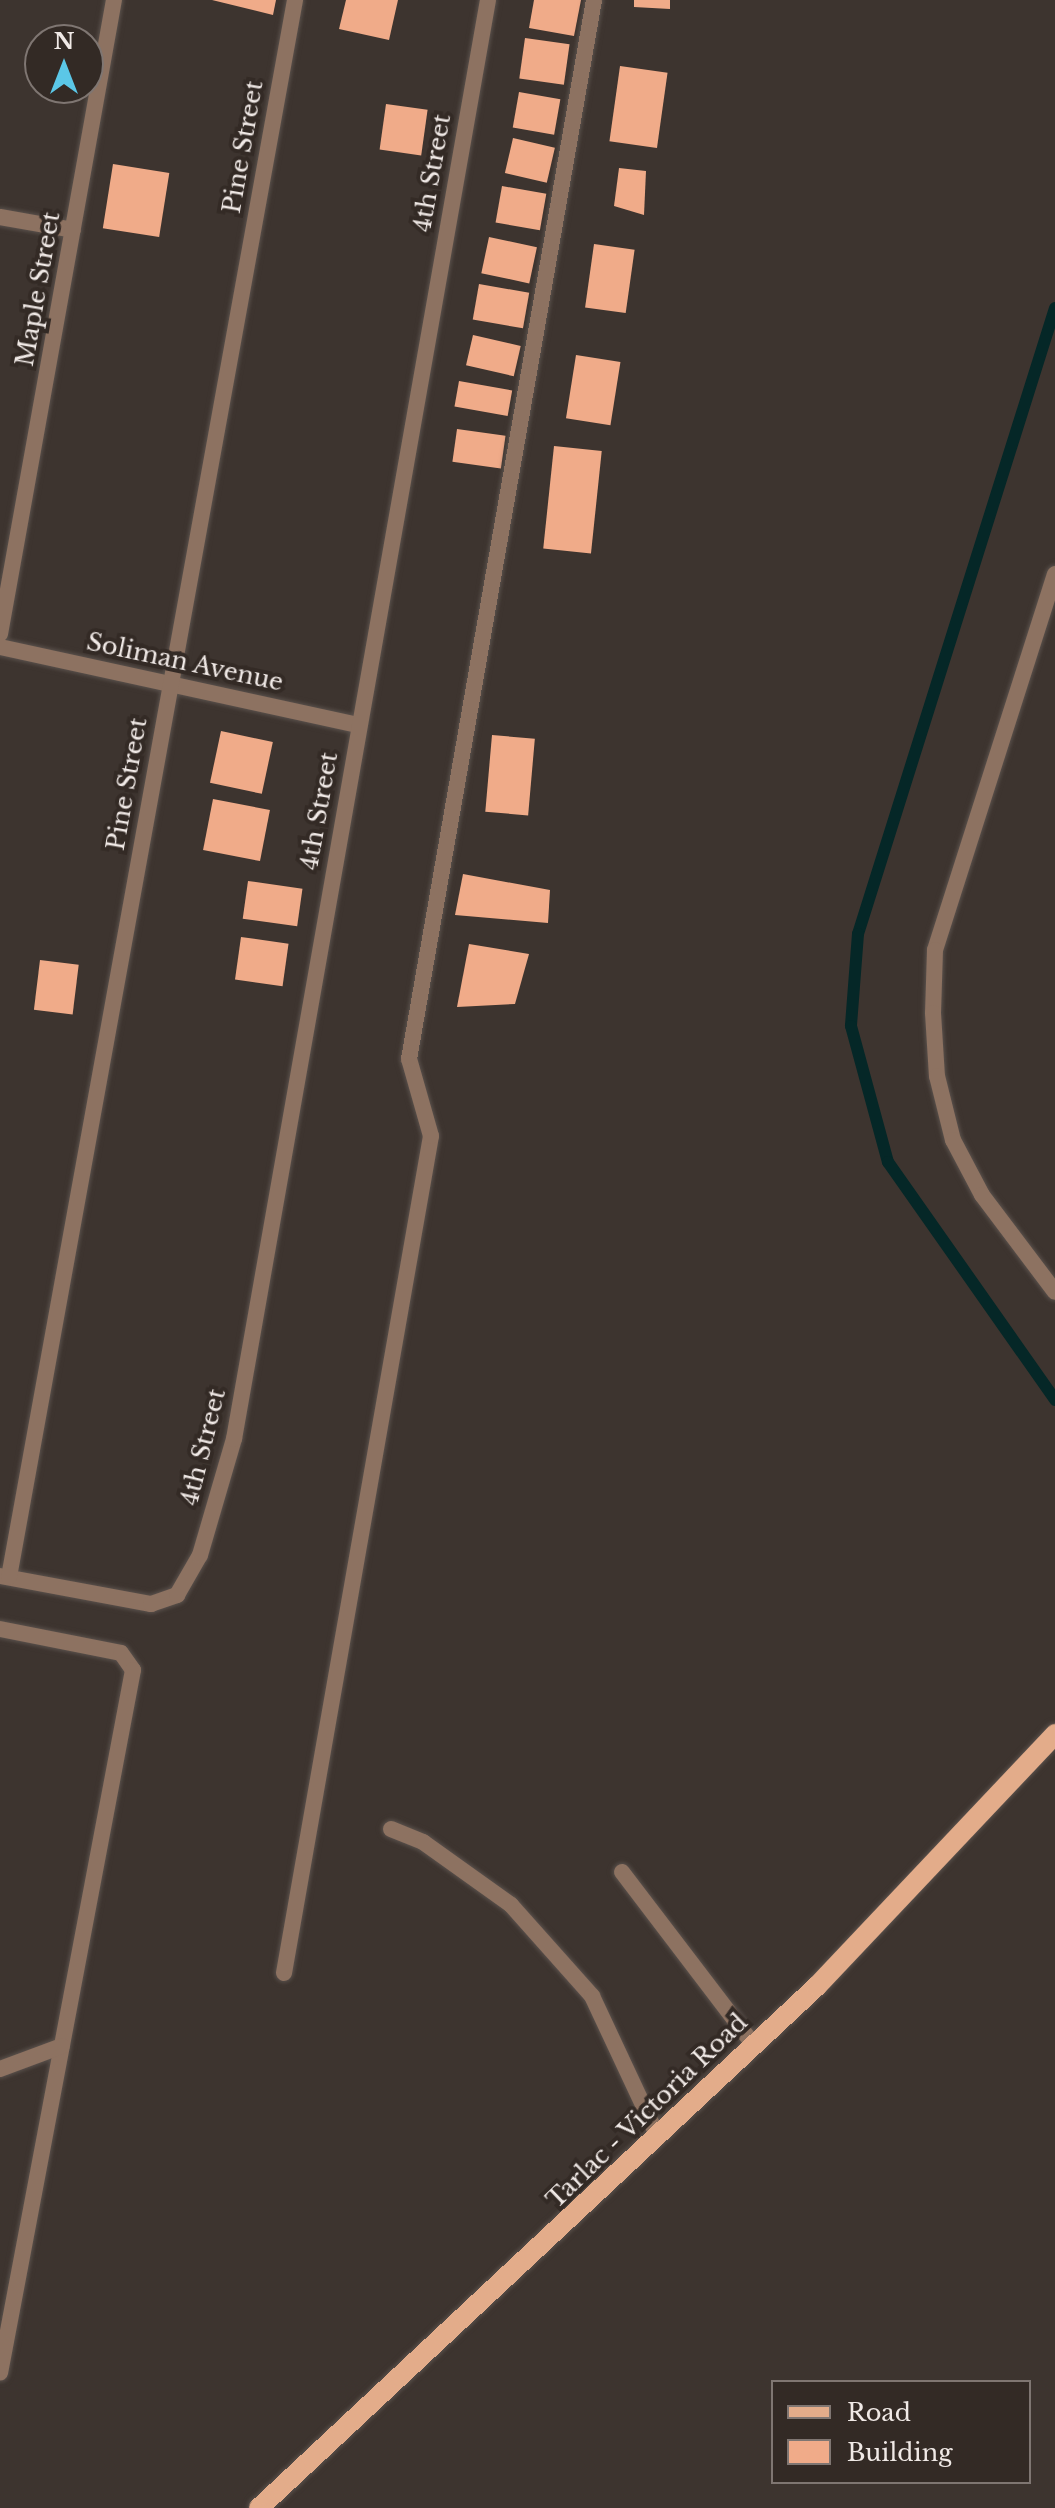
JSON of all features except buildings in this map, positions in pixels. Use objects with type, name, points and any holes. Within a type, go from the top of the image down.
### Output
[{"type":"main road","name":"Tarlac - Victoria Road","points":[[259,2508],[754,2045],[1055,1734]]},
{"type":"street","name":"Maple Street","points":[[0,634],[114,0]]},
{"type":"street","name":"Pine Street","points":[[4,1577],[295,0]]},
{"type":"street","name":"4th Street","points":[[4,1577],[151,1604],[177,1595],[189,1580],[234,1439],[488,0]]},
{"type":"street","points":[[284,1973],[431,1136],[409,1059],[594,0]]},
{"type":"street","points":[[0,217],[73,230]]},
{"type":"street","points":[[1055,574],[935,950],[933,1013],[937,1076],[953,1140],[982,1195],[1055,1292]]},
{"type":"street","name":"Soliman Avenue","points":[[0,647],[359,725]]},
{"type":"street","points":[[0,1629],[121,1653],[133,1670],[0,2373]]},
{"type":"street","points":[[391,1829],[435,1849],[511,1905],[592,1996],[658,2137]]},
{"type":"street","points":[[622,1872],[754,2045]]},
{"type":"street","points":[[0,2069],[62,2046]]},
{"type":"waterway","points":[[1055,308],[858,934],[851,1026],[888,1162],[1055,1400]]}]
